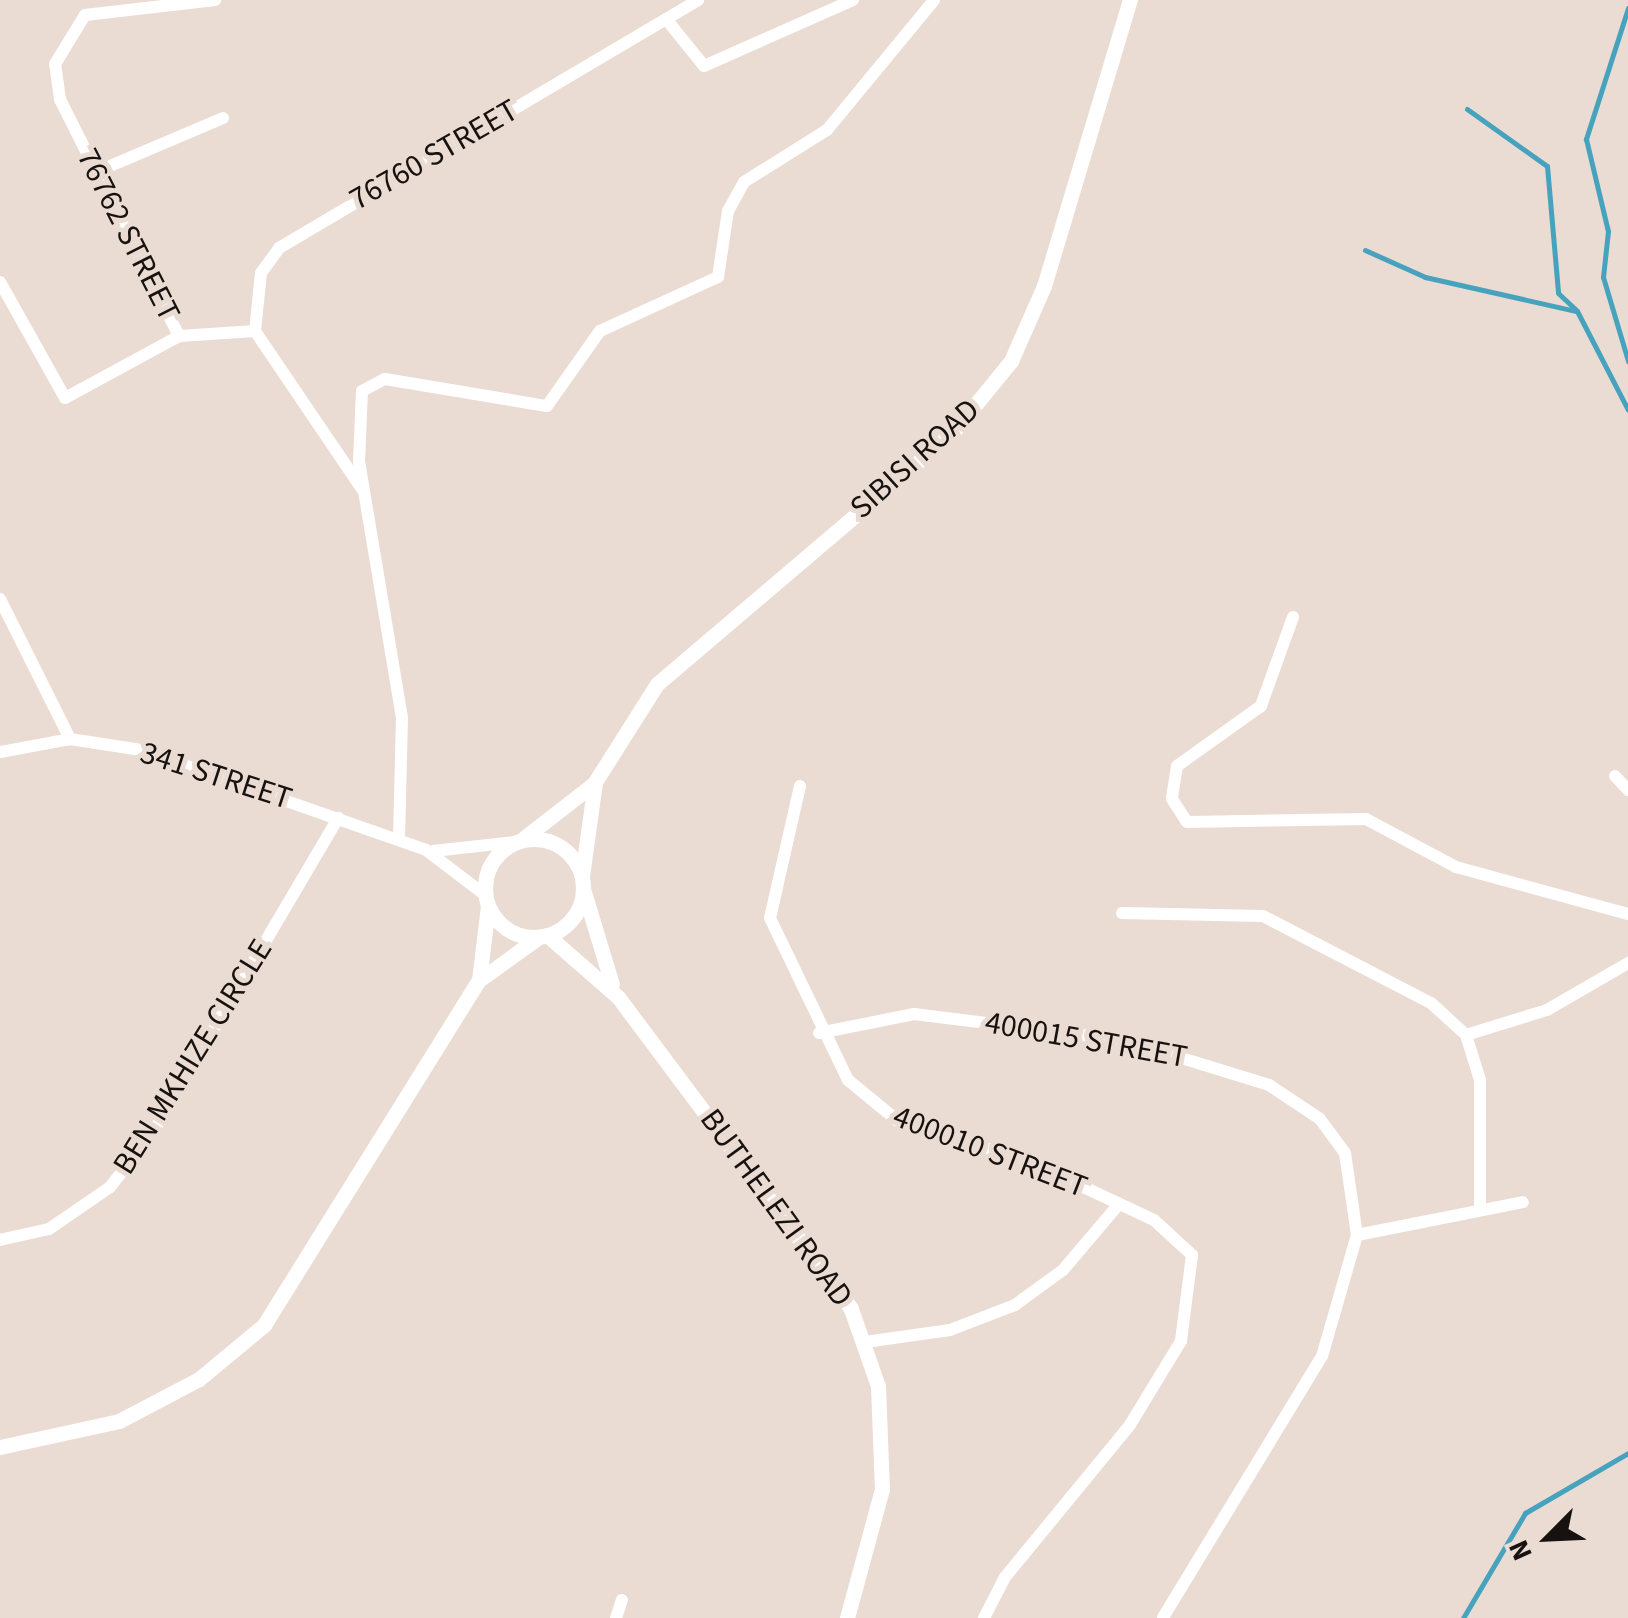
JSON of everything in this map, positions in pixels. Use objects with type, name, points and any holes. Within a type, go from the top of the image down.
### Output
[{"type":"street","name":"76762 STREET","points":[[0,282],[65,398],[179,336],[56,88],[68,31],[99,10],[216,0]]},
{"type":"street","name":"76760 STREET","points":[[255,330],[261,273],[279,248],[698,0]]},
{"type":"street","points":[[666,18],[704,66],[853,0]]},
{"type":"street","points":[[399,839],[402,718],[364,491],[358,432],[366,386],[386,378],[547,406],[600,331],[718,276],[736,191],[827,130],[934,0]]},
{"type":"street","name":"SIBISI ROAD","points":[[518,841],[595,782],[674,665],[952,432],[1011,362],[1044,286],[1130,0]]},
{"type":"street","points":[[96,172],[223,118]]},
{"type":"street","points":[[179,336],[255,330],[364,491]]},
{"type":"street","points":[[0,600],[70,739]]},
{"type":"street","points":[[1292,617],[1262,706],[1177,766],[1172,799],[1187,822],[1366,819],[1456,867],[1628,914]]},
{"type":"street","name":"341 STREET","points":[[0,752],[70,739],[141,750],[426,850],[486,900]]},
{"type":"street","points":[[1615,776],[1628,790]]},
{"type":"street","name":"SIBISI ROAD","points":[[582,882],[595,782]]},
{"type":"street","name":"400010 STREET","points":[[800,786],[770,918],[819,1033],[858,1092],[898,1121],[1028,1161],[1119,1204],[1173,1232],[1192,1256],[1181,1340],[1130,1425],[1005,1578],[984,1618]]},
{"type":"street","name":"BEN MKHIZE CIRCLE","points":[[0,1240],[49,1229],[110,1187],[152,1134],[338,818]]},
{"type":"street","points":[[479,980],[491,863],[518,841]]},
{"type":"street","name":"341 STREET","points":[[426,850],[518,841]]},
{"type":"street","name":"BUTHELEZI ROAD","points":[[518,841],[553,842],[582,882],[618,996]]},
{"type":"street","points":[[0,1447],[119,1421],[200,1379],[264,1325],[479,980],[573,918],[582,882]]},
{"type":"street","name":"BUTHELEZI ROAD","points":[[486,900],[509,930],[544,936],[618,996],[817,1253],[865,1342],[878,1386],[882,1489],[847,1618]]},
{"type":"street","points":[[1122,912],[1263,916],[1396,982],[1466,1035],[1480,1080],[1480,1210]]},
{"type":"street","points":[[1466,1035],[1548,1010],[1628,963]]},
{"type":"street","name":"400015 STREET","points":[[819,1033],[949,1016],[1124,1040],[1239,1072],[1299,1101],[1332,1133],[1353,1174],[1357,1235],[1322,1356],[1163,1618]]},
{"type":"street","points":[[1357,1235],[1523,1202]]},
{"type":"street","points":[[865,1342],[950,1330],[1014,1305],[1063,1270],[1119,1204]]},
{"type":"street","points":[[616,1618],[622,1600]]},
{"type":"waterway","points":[[1628,8],[1586,139],[1608,231],[1603,277],[1628,361]]},
{"type":"waterway","points":[[1467,109],[1547,166],[1558,293],[1577,311],[1628,410]]},
{"type":"waterway","points":[[1365,250],[1425,277],[1576,311]]},
{"type":"waterway","points":[[1463,1618],[1525,1513],[1628,1453]]}]
